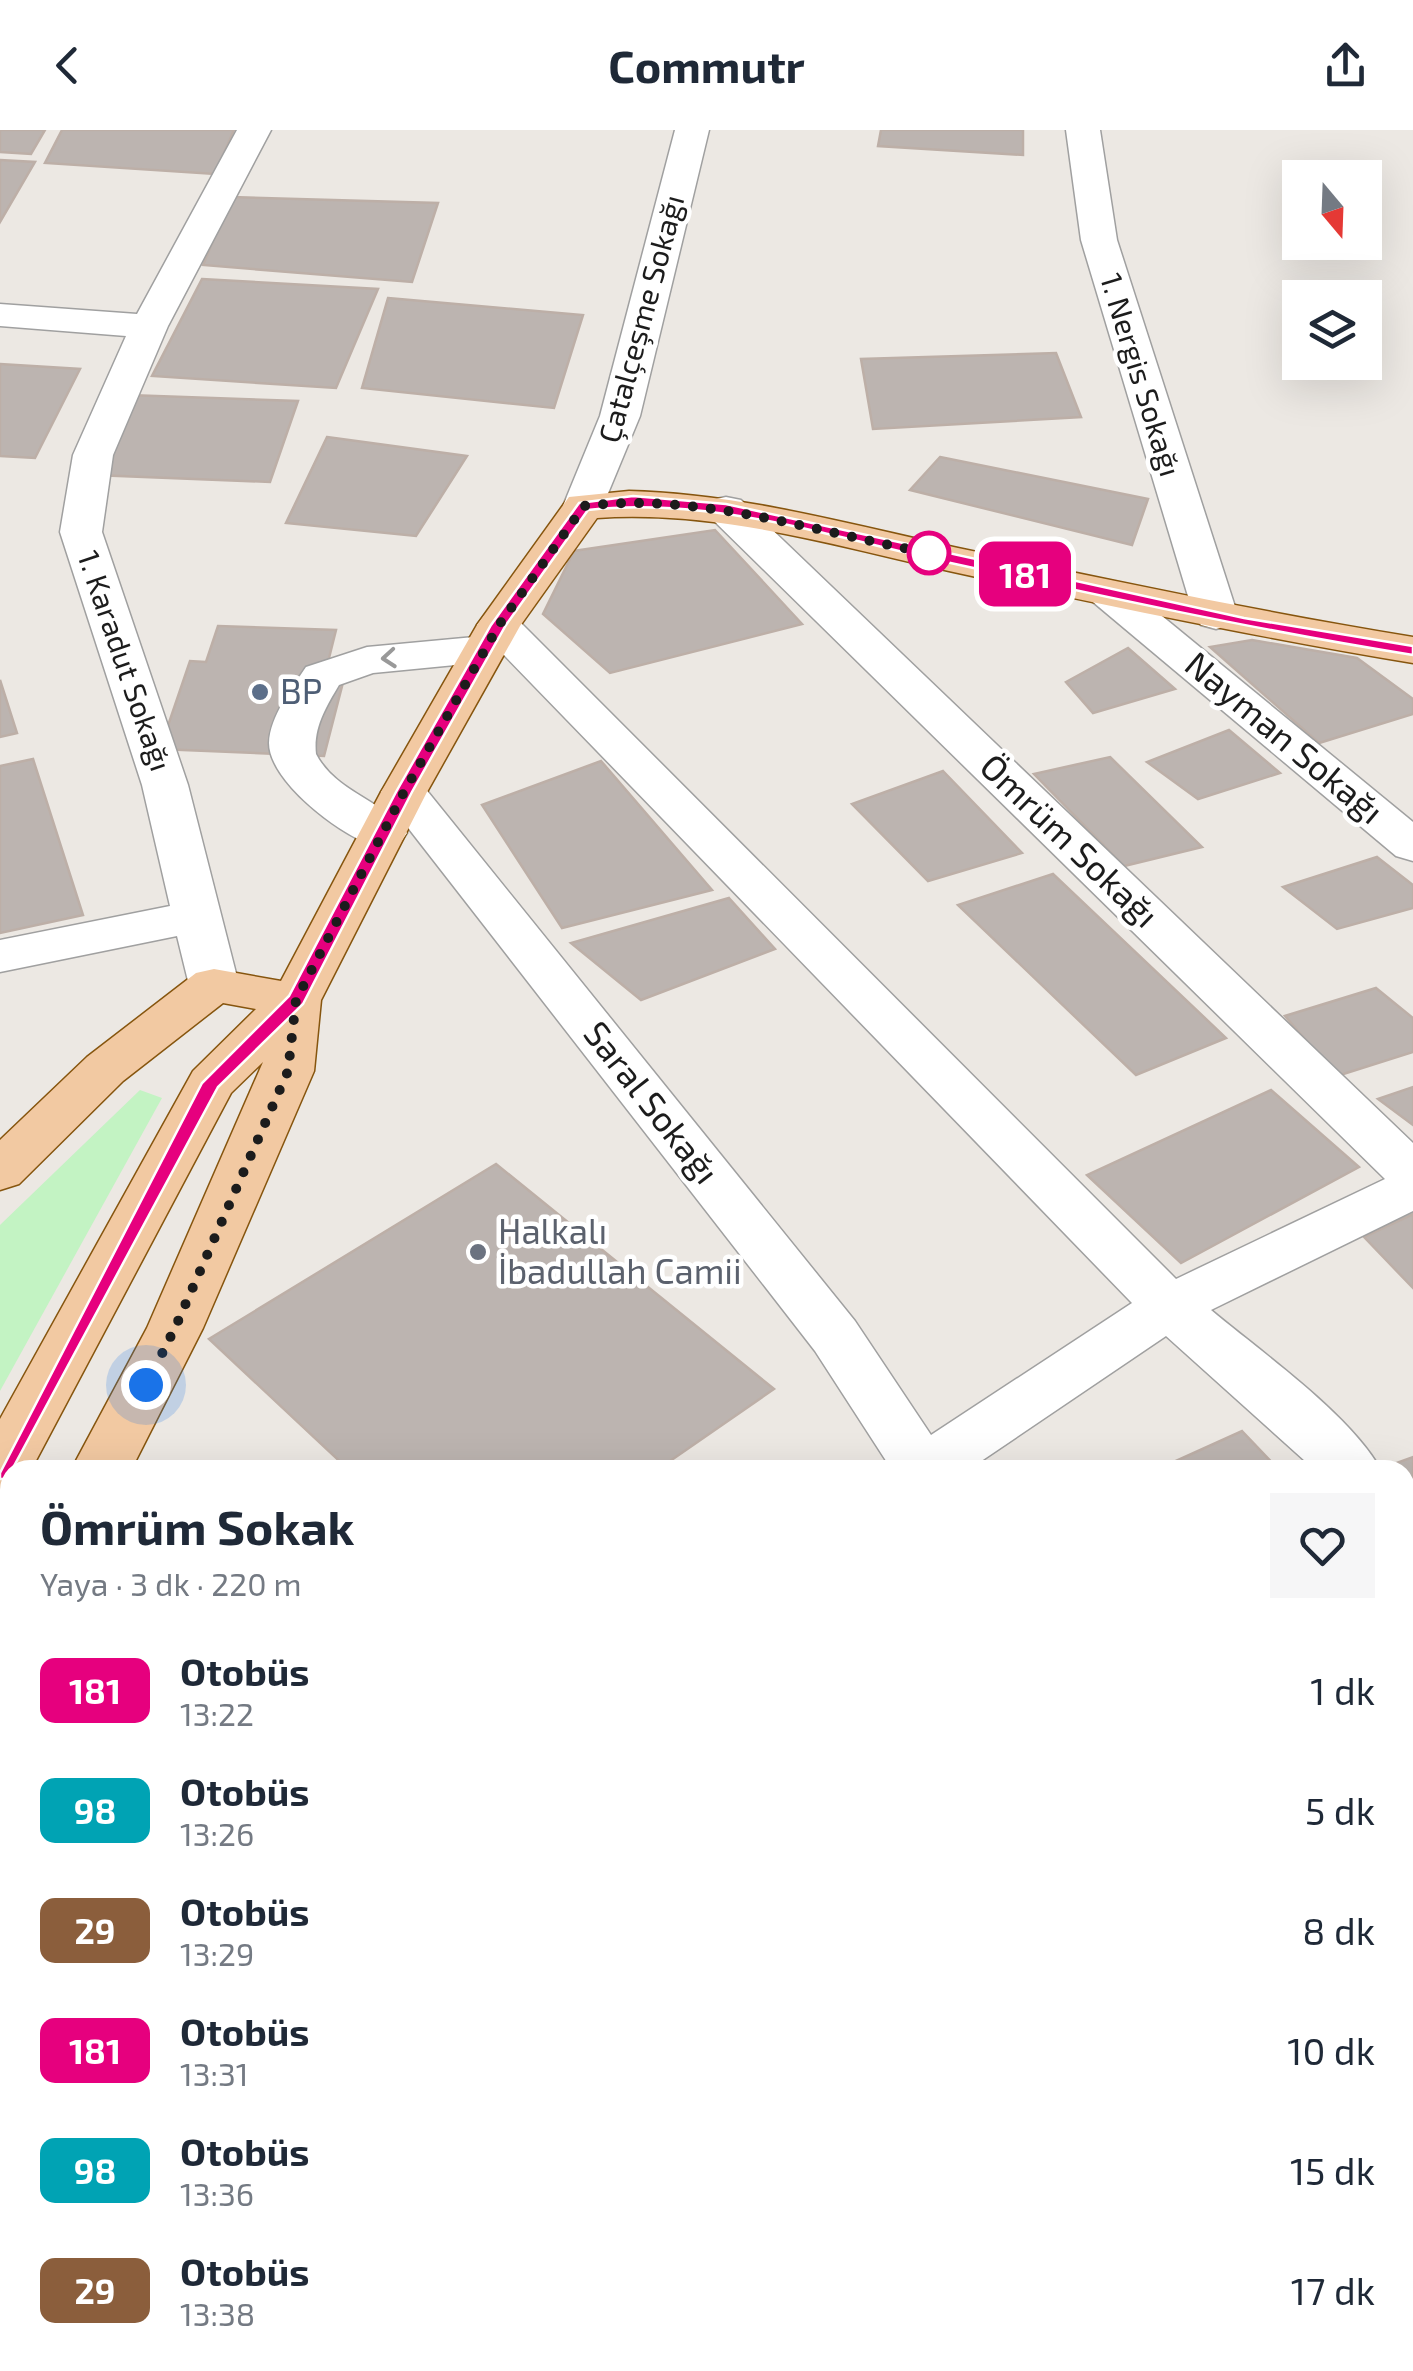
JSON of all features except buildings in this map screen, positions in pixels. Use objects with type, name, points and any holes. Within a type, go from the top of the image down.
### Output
[{"type":"main road","points":[[7,1460],[211,1083],[296,1000],[393,812],[492,637],[584,506],[633,500],[726,508],[1216,616],[1413,650]]},
{"type":"main road","points":[[0,1170],[105,1070],[214,985],[296,1000]]},
{"type":"main road","points":[[106,1460],[175,1328],[288,1071],[296,1000]]},
{"type":"street","name":"1. Karadut Sokağı","points":[[214,985],[165,785],[80,532],[93,456],[149,326],[254,130]]},
{"type":"street","name":"Çatalçeşme Sokağı","points":[[584,506],[620,416],[692,130]]},
{"type":"street","name":"1. Nergis Sokağı","points":[[1083,130],[1099,240],[1216,616]]},
{"type":"street","points":[[0,315],[149,326]]},
{"type":"street","name":"Ömrüm Sokağı","points":[[726,508],[1413,1174]]},
{"type":"street","name":"Nayman Sokağı","points":[[1108,593],[1413,846]]},
{"type":"street","points":[[492,637],[1168,1306],[1313,1430],[1342,1460]]},
{"type":"street","name":"Saral Sokağı","points":[[492,637],[366,660],[322,676],[296,724],[291,745],[303,774],[344,808],[393,812],[835,1336],[916,1460]]},
{"type":"street","points":[[0,956],[195,917]]},
{"type":"street","points":[[938,1460],[1168,1306],[1413,1188]]},
{"type":"green space","points":[[140,1090],[162,1098],[0,1391],[0,1225]]},
{"type":"bus line","name":"181","points":[[7,1460],[211,1083],[296,1000],[404,792],[499,625],[584,506],[633,500],[726,508],[1244,623],[1413,650]]},
{"type":"place","name":"BP","points":[[260,692]]},
{"type":"place","name":"Halkalı İbadullah Camii","points":[[478,1252]]},
{"type":"route","points":[[146,1385],[288,1071],[296,1000],[404,792],[499,625],[584,506],[633,500],[726,508],[929,553]]}]
